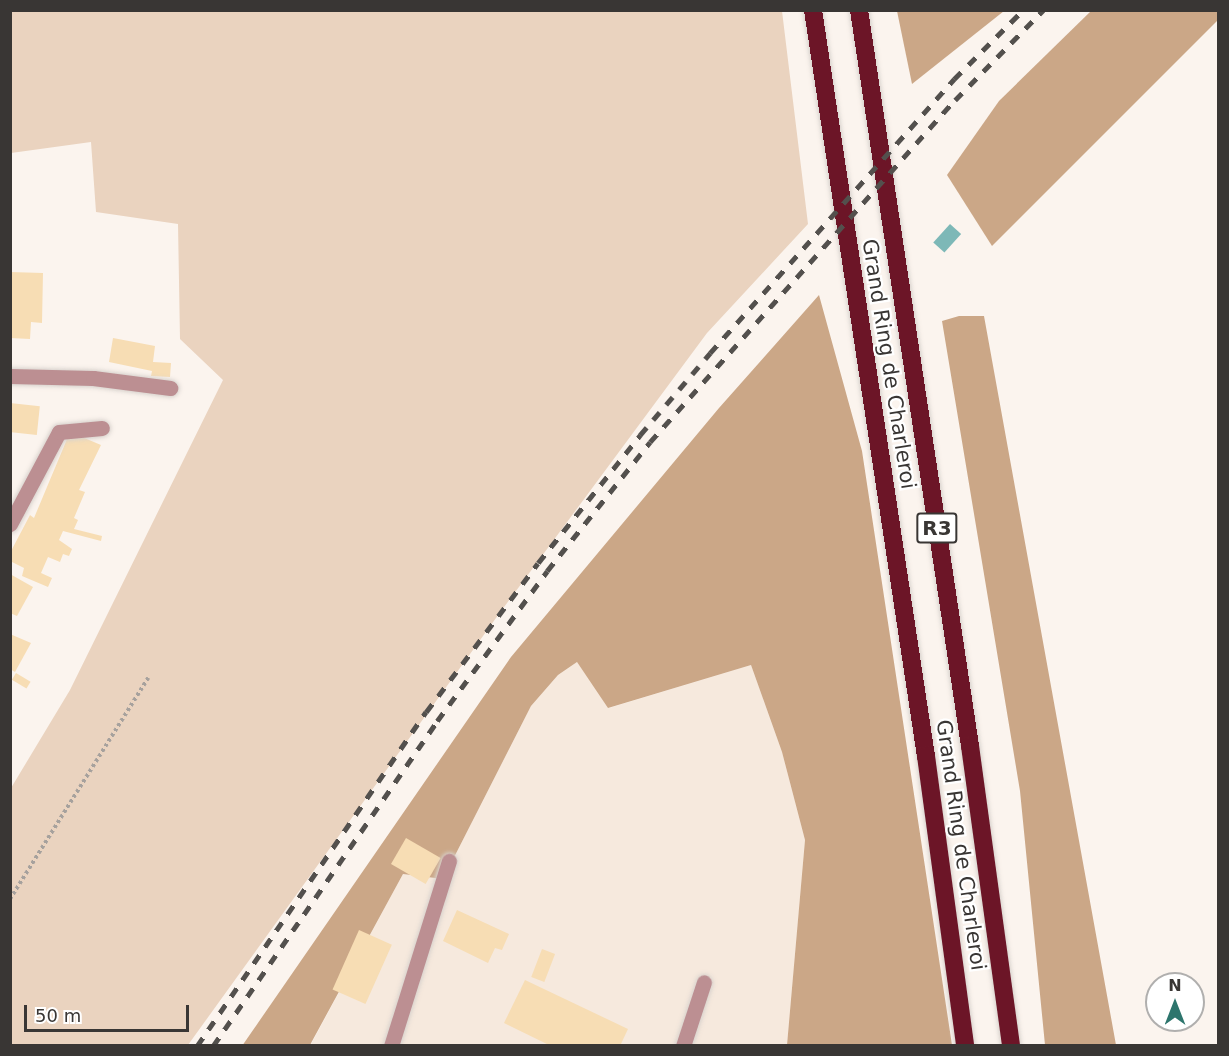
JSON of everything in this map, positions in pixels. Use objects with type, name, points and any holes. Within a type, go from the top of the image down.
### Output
[{"type":"highway","name":"Grand Ring de Charleroi","points":[[813,10],[930,779],[965,1046]]},
{"type":"highway","name":"Grand Ring de Charleroi","points":[[859,10],[970,746],[1011,1046]]},
{"type":"street","points":[[10,376],[93,378],[171,388]]},
{"type":"street","points":[[10,524],[59,432],[102,428]]},
{"type":"street","points":[[391,1046],[449,861]]},
{"type":"street","points":[[683,1046],[704,982]]},
{"type":"path","points":[[10,899],[148,678]]},
{"type":"shaded area","points":[[11,10],[782,11],[808,224],[707,333],[496,618],[188,1045],[11,1045],[11,788],[70,690],[223,380],[180,339],[178,224],[96,212],[91,142],[11,153]]},
{"type":"shaded area","points":[[897,10],[1004,11],[912,84]]},
{"type":"shaded area","points":[[1091,11],[1218,11],[1218,20],[992,246],[947,175],[999,101]]},
{"type":"shaded area","points":[[819,295],[862,451],[952,1045],[787,1045],[805,840],[782,752],[751,665],[608,708],[577,662],[558,675],[531,706],[443,879],[403,874],[310,1045],[242,1046],[511,657],[719,408]]},
{"type":"shaded area","points":[[959,316],[984,316],[1116,1045],[1045,1045],[1020,791],[942,321]]},
{"type":"shaded area","points":[[577,662],[609,708],[751,665],[782,752],[805,840],[787,1045],[310,1046],[403,874],[443,879],[531,706],[558,675]]},
{"type":"water","points":[[950,224],[961,234],[944,253],[933,243]]},
{"type":"building","points":[[10,272],[43,273],[42,323],[31,322],[30,339],[10,338]]},
{"type":"building","points":[[113,338],[155,346],[153,362],[171,363],[170,377],[151,376],[152,371],[109,362]]},
{"type":"building","points":[[10,403],[40,406],[37,435],[10,432]]},
{"type":"building","points":[[70,432],[101,445],[79,490],[85,492],[74,518],[78,520],[74,529],[102,536],[101,541],[63,531],[59,540],[72,549],[69,556],[63,554],[60,562],[48,557],[41,573],[52,578],[48,587],[22,576],[24,568],[10,561],[10,553],[30,515],[34,518]]},
{"type":"building","points":[[10,574],[33,587],[17,616],[10,613]]},
{"type":"building","points":[[10,634],[31,643],[15,672],[10,669]]},
{"type":"building","points":[[16,673],[31,682],[26,689],[12,680]]},
{"type":"building","points":[[406,838],[441,858],[426,884],[391,864]]},
{"type":"building","points":[[457,910],[509,934],[502,950],[495,948],[488,963],[443,941]]},
{"type":"building","points":[[359,930],[392,945],[365,1004],[333,989]]},
{"type":"building","points":[[542,949],[555,954],[544,982],[531,977]]},
{"type":"building","points":[[525,980],[628,1029],[620,1046],[551,1046],[504,1023]]},
{"type":"railway","points":[[197,1046],[426,712],[538,563],[640,435],[954,79],[1023,10]]},
{"type":"railway","points":[[213,1046],[437,721],[547,571],[650,442],[955,100],[1043,10]]}]
